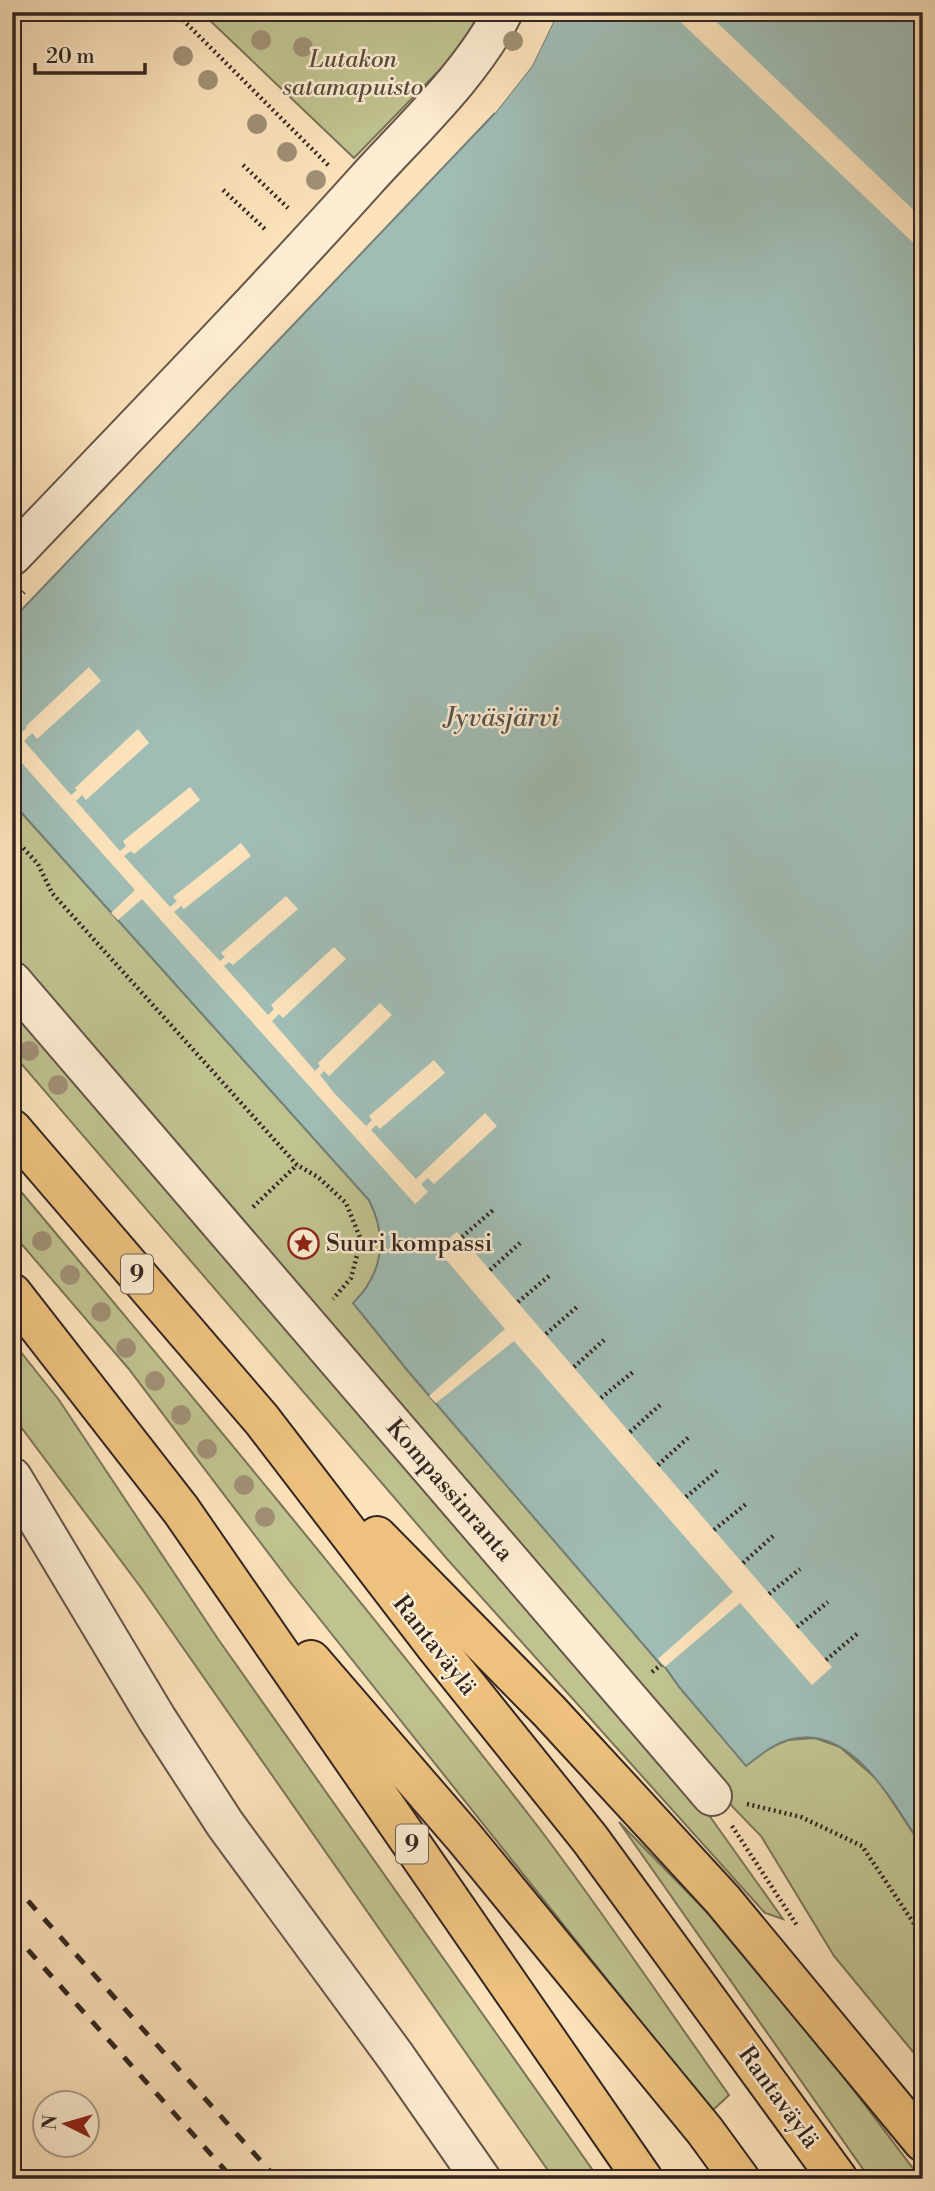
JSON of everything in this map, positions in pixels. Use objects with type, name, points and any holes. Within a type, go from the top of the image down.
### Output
[{"type":"highway","name":"Rantaväylä","points":[[12,1129],[262,1420],[436,1647],[590,1839],[838,2179]]},
{"type":"highway","name":"9","points":[[12,1293],[181,1510],[643,2179]]},
{"type":"highway","points":[[262,1420],[558,1721],[722,1899],[923,2142]]},
{"type":"highway","points":[[181,1510],[463,1836],[705,2131],[740,2179]]},
{"type":"lane","points":[[12,556],[307,247],[468,66],[493,33],[503,12]]},
{"type":"lane","name":"Kompassinranta","points":[[12,981],[712,1796]]},
{"type":"lane","points":[[12,1477],[150,1708],[225,1824],[396,2057],[481,2179]]},
{"type":"path","points":[[175,12],[356,191]]},
{"type":"path","points":[[243,165],[307,247]]},
{"type":"path","points":[[223,190],[307,247]]},
{"type":"path","points":[[12,836],[38,864],[52,893],[297,1165],[318,1177],[346,1203],[361,1240],[351,1278],[327,1306],[305,1322]]},
{"type":"path","points":[[228,1231],[297,1165]]},
{"type":"path","points":[[462,1237],[493,1210]]},
{"type":"path","points":[[490,1270],[520,1243]]},
{"type":"path","points":[[518,1303],[549,1276]]},
{"type":"path","points":[[545,1334],[578,1306]]},
{"type":"path","points":[[574,1367],[604,1340]]},
{"type":"path","points":[[600,1398],[633,1372]]},
{"type":"path","points":[[630,1432],[660,1405]]},
{"type":"path","points":[[658,1465],[689,1437]]},
{"type":"path","points":[[686,1497],[716,1471]]},
{"type":"path","points":[[714,1530],[746,1504]]},
{"type":"path","points":[[743,1563],[773,1536]]},
{"type":"path","points":[[769,1594],[800,1569]]},
{"type":"path","points":[[797,1627],[828,1602]]},
{"type":"path","points":[[825,1660],[858,1633]]},
{"type":"path","points":[[712,1796],[799,1928]]},
{"type":"path","points":[[712,1796],[801,1817],[862,1846],[923,1937]]},
{"type":"green space","name":"Lutakon satamapuisto","points":[[201,12],[482,12],[459,50],[354,158]]},
{"type":"green space","points":[[12,802],[369,1200],[379,1229],[380,1255],[371,1280],[354,1304],[408,1371],[665,1667],[746,1765],[769,1748],[788,1740],[815,1738],[840,1747],[879,1781],[923,1848],[923,2064],[834,1956],[761,1836],[596,1666],[701,1804],[783,1919],[765,1913],[448,1560],[12,1053]]},
{"type":"green space","points":[[12,1181],[277,1500],[536,1824],[729,2095],[712,2111],[291,1583],[128,1368],[12,1233]]},
{"type":"green space","points":[[12,1341],[59,1400],[218,1639],[599,2179],[554,2179],[142,1589],[12,1415]]},
{"type":"green space","points":[[619,1822],[734,1940],[812,2035],[921,2179],[870,2179]]},
{"type":"water","name":"Jyväsjärvi","points":[[558,12],[923,12],[923,1848],[899,1810],[869,1771],[851,1754],[832,1743],[811,1737],[788,1740],[771,1748],[746,1766],[665,1667],[408,1371],[353,1303],[371,1280],[379,1254],[379,1228],[369,1200],[12,802],[12,620],[495,113],[532,66]]},
{"type":"pier","points":[[555,12],[558,12],[532,66],[495,113],[492,110],[529,64]]},
{"type":"pier","points":[[670,12],[706,12],[923,219],[923,252]]},
{"type":"pier","points":[[89,667],[101,681],[37,739],[32,733],[24,741],[71,795],[77,790],[75,788],[138,729],[149,743],[86,800],[82,795],[76,801],[120,851],[126,846],[123,841],[190,787],[200,800],[134,854],[131,851],[124,856],[170,907],[177,901],[173,897],[241,843],[251,856],[184,909],[181,906],[174,912],[220,961],[225,957],[221,953],[286,896],[298,909],[233,965],[229,962],[224,966],[268,1015],[274,1009],[271,1005],[334,947],[346,959],[283,1018],[279,1014],[272,1021],[315,1071],[320,1066],[318,1063],[380,1003],[392,1015],[329,1076],[324,1071],[320,1075],[334,1093],[366,1126],[372,1120],[369,1116],[434,1060],[445,1073],[380,1129],[376,1125],[371,1130],[416,1179],[485,1113],[497,1126],[434,1184],[428,1178],[421,1184],[428,1192],[415,1204],[142,899],[118,920],[111,913],[135,890],[12,752],[12,729],[18,735],[27,728],[26,726]]},
{"type":"pier","points":[[457,1232],[832,1667],[812,1685],[740,1603],[665,1667],[658,1659],[733,1592],[514,1341],[436,1403],[429,1396],[505,1329],[436,1248]]},
{"type":"railway","points":[[12,1883],[277,2179]]},
{"type":"railway","points":[[12,1932],[233,2179]]},
{"type":"place","name":"Suuri kompassi","points":[[303,1243]]}]
